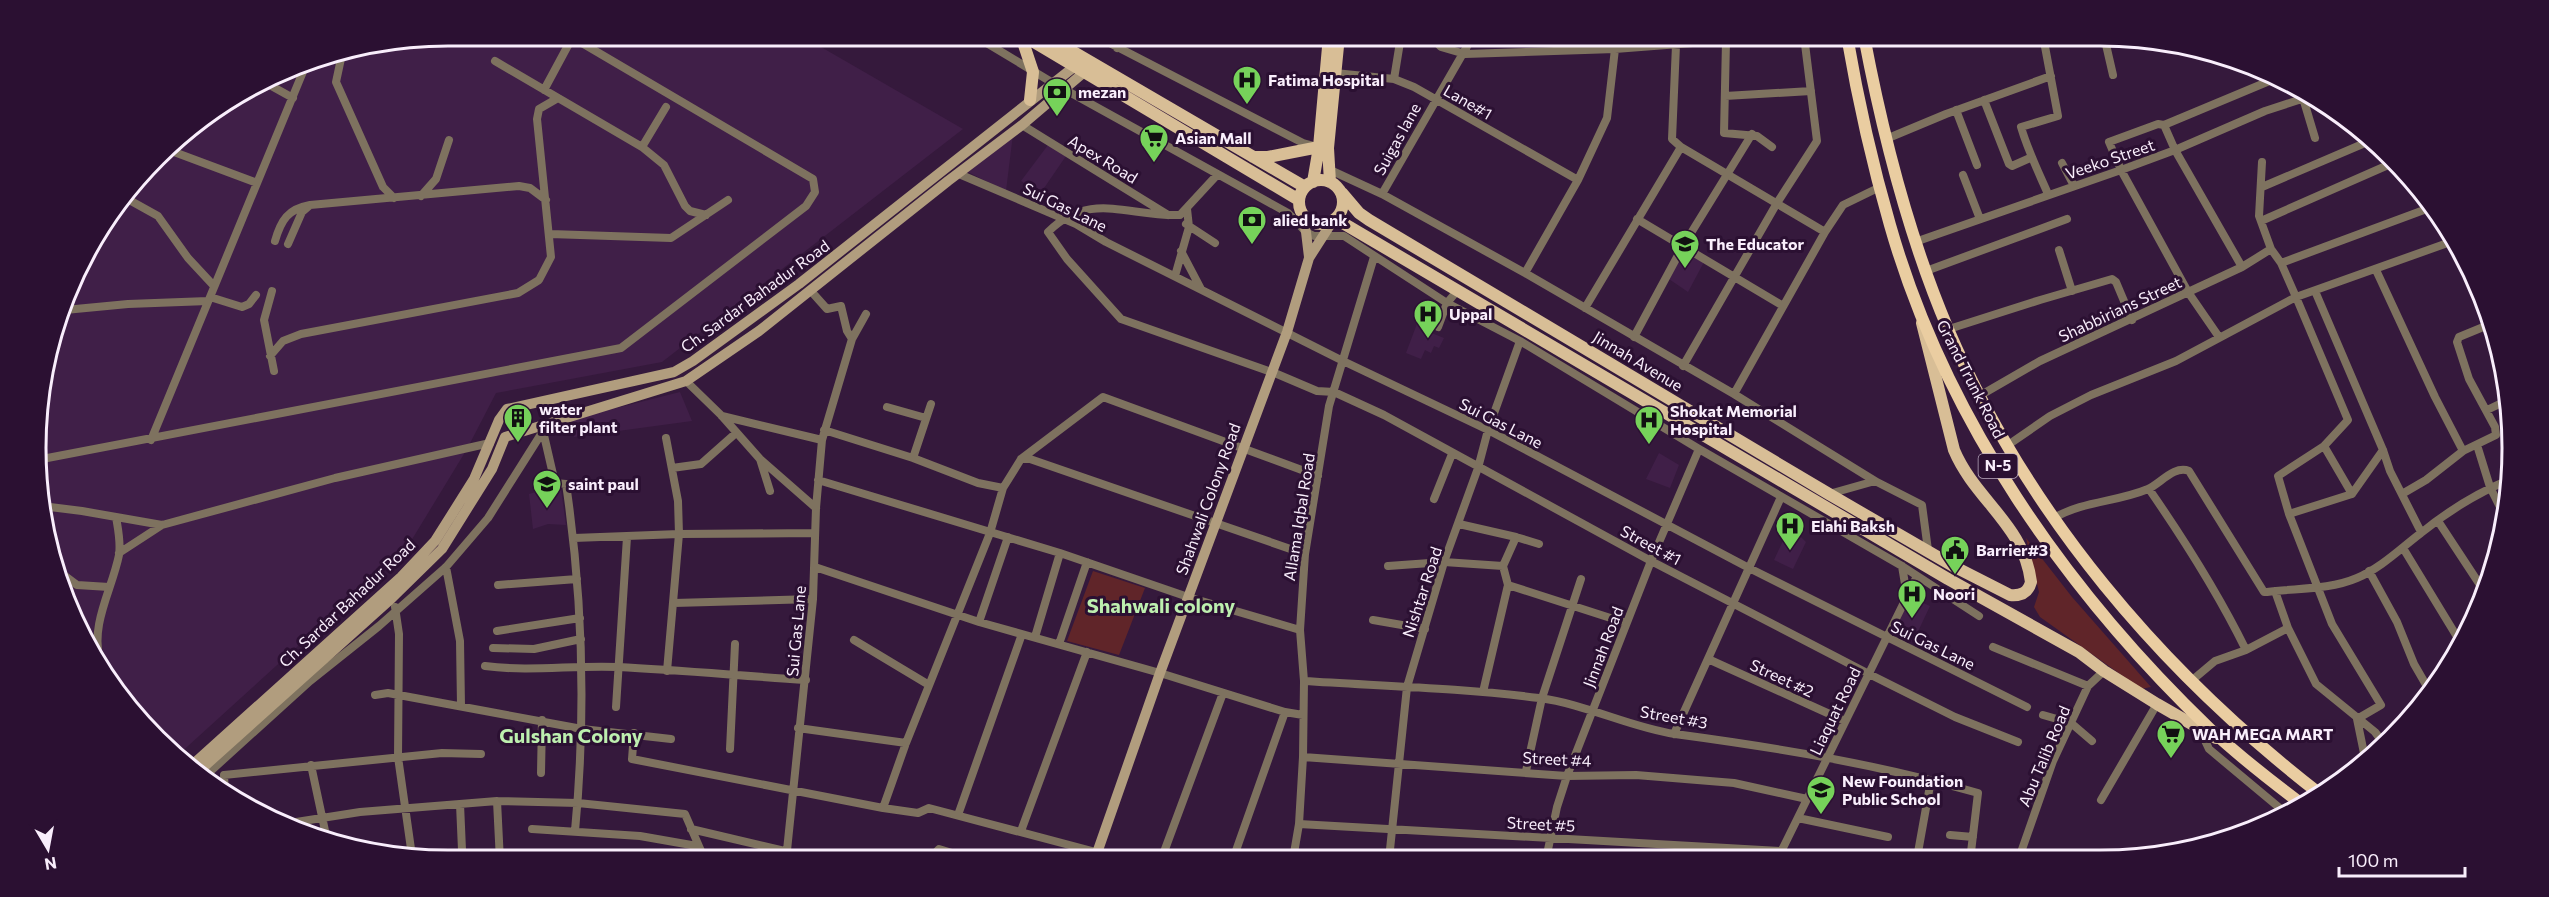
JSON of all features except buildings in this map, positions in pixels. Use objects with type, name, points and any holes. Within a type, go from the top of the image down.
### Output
[{"type":"highway","name":"Grand Trunk Road","points":[[1849,46],[1858,100],[1890,226],[1920,313],[1973,423],[2031,520],[2113,628],[2228,744],[2297,800]]},
{"type":"highway","name":"Grand Trunk Road","points":[[1866,46],[1886,140],[1915,242],[1948,329],[1981,395],[2032,485],[2106,588],[2190,682],[2232,722],[2314,789]]},
{"type":"highway","points":[[1890,226],[1908,220]]},
{"type":"main road","points":[[1025,46],[1033,72],[1030,100]]},
{"type":"main road","points":[[1043,46],[1084,65],[1252,157],[1309,184],[1329,176]]},
{"type":"main road","points":[[1059,46],[1084,65],[1299,203],[1303,215],[1311,222],[1322,225],[1334,220],[1343,207],[1342,193],[1329,176],[1338,46]]},
{"type":"main road","points":[[1299,203],[1309,184],[1319,147],[1328,46]]},
{"type":"main road","name":"Ch. Sardar Bahadur Road","points":[[204,767],[392,598],[442,549],[458,527],[492,469],[505,437],[543,429],[686,381],[759,331],[945,176],[1030,100],[1084,65]]},
{"type":"main road","name":"Ch. Sardar Bahadur Road","points":[[196,761],[401,577],[435,541],[470,488],[502,413],[507,409],[674,372],[693,361],[945,176],[958,174],[1022,125],[1065,88],[1084,65]]},
{"type":"main road","points":[[1252,157],[1268,157],[1319,147]]},
{"type":"main road","name":"Jinnah Avenue","points":[[1342,193],[1359,213],[1369,220],[1825,499],[1948,579],[2079,652],[2104,671],[2157,704],[2228,744]]},
{"type":"main road","name":"Shahwali Colony Road","points":[[1299,203],[1309,258]]},
{"type":"main road","name":"Shahwali Colony Road","points":[[1099,850],[1160,673],[1287,332],[1309,258],[1321,236],[1334,220]]},
{"type":"main road","name":"Jinnah Avenue","points":[[1334,220],[1601,374],[1825,499],[1928,550],[1955,567],[2010,595],[2019,596],[2026,592],[2031,582],[2019,541],[1983,498],[1959,463],[1920,313]]},
{"type":"main road","points":[[490,443],[505,437]]},
{"type":"street","points":[[544,90],[566,46]]},
{"type":"street","points":[[46,458],[621,348],[806,206],[815,192],[813,179],[586,46]]},
{"type":"street","points":[[991,46],[1033,72],[1288,213],[1306,232],[1314,236],[1344,236],[1448,303],[1520,341],[1699,449],[1902,566],[1979,616]]},
{"type":"street","points":[[1114,46],[1303,143],[1319,147]]},
{"type":"street","points":[[1394,79],[1399,46]]},
{"type":"street","points":[[1441,46],[1465,54],[1656,46]]},
{"type":"street","name":"Suigas lane","points":[[1382,194],[1436,98],[1469,46]]},
{"type":"street","points":[[1676,46],[1672,139],[1680,147],[1825,232]]},
{"type":"street","points":[[1726,46],[1724,133],[1752,135],[1772,147]]},
{"type":"street","points":[[1683,366],[1777,203],[1818,141],[1805,46]]},
{"type":"street","points":[[2045,46],[2058,116],[2021,127],[2030,158],[2035,162],[2048,194]]},
{"type":"street","points":[[2106,46],[2113,75]]},
{"type":"street","points":[[1525,273],[1578,180],[1607,118],[1615,49]]},
{"type":"street","points":[[495,61],[642,147],[664,165],[685,206],[690,211],[706,215]]},
{"type":"street","points":[[339,62],[336,82],[383,187],[394,198]]},
{"type":"street","name":"Lane#1","points":[[1335,73],[1394,79],[1436,98],[1578,180]]},
{"type":"street","points":[[151,440],[302,74]]},
{"type":"street","points":[[1886,140],[1956,110],[2051,76]]},
{"type":"street","points":[[2219,337],[2188,292],[2121,170],[2109,142],[2158,124],[2164,125],[2266,83]]},
{"type":"street","points":[[274,87],[293,98]]},
{"type":"street","points":[[1725,96],[1811,91]]},
{"type":"street","points":[[270,356],[284,341],[301,334],[518,293],[539,280],[551,257],[537,119],[538,109],[558,98]]},
{"type":"street","name":"Veeko Street","points":[[1915,242],[2175,150],[2265,111],[2300,99]]},
{"type":"street","points":[[1984,100],[2009,164],[2012,166],[2030,158]]},
{"type":"street","points":[[2308,104],[2315,138]]},
{"type":"street","points":[[642,147],[666,107]]},
{"type":"street","points":[[1956,110],[1977,165]]},
{"type":"street","name":"Apex Road","points":[[1022,125],[1170,216]]},
{"type":"street","points":[[2164,125],[2175,150],[2242,267]]},
{"type":"street","points":[[1634,337],[1683,246],[1752,135]]},
{"type":"street","points":[[421,196],[436,179],[449,140]]},
{"type":"street","points":[[2262,187],[2363,144]]},
{"type":"street","points":[[1585,308],[1680,147]]},
{"type":"street","points":[[176,153],[257,183]]},
{"type":"street","points":[[2262,162],[2259,206],[2261,221],[2271,249],[2281,263],[2348,420],[2324,446],[2278,476],[2289,514],[2332,624],[2381,705],[2357,719]]},
{"type":"street","points":[[2062,163],[2074,186]]},
{"type":"street","points":[[2261,221],[2387,166]]},
{"type":"street","name":"Sui Gas Lane","points":[[958,174],[1062,218],[1343,362],[1488,430],[1749,568],[2026,706]]},
{"type":"street","points":[[1062,218],[1076,211],[1094,208],[1170,216],[1180,215],[1217,175]]},
{"type":"street","points":[[1964,175],[1980,219]]},
{"type":"street","points":[[1329,176],[1382,194],[1525,273],[1734,394],[1875,481],[1922,505],[1928,550]]},
{"type":"street","points":[[275,241],[288,212],[297,207],[310,205],[519,186],[530,188],[546,200]]},
{"type":"street","points":[[1734,394],[1825,232],[1843,206],[1880,187]]},
{"type":"street","points":[[550,234],[671,238],[728,200]]},
{"type":"street","points":[[132,202],[158,216],[188,258],[214,286]]},
{"type":"street","points":[[288,244],[302,212],[310,205]]},
{"type":"street","points":[[1175,276],[1189,227],[1187,209]]},
{"type":"street","points":[[2281,263],[2424,210]]},
{"type":"street","points":[[1180,215],[1189,227],[1215,243]]},
{"type":"street","name":"Street #1","points":[[1062,218],[1048,232],[1067,259],[1121,319],[1272,372],[1317,391],[1334,392],[1384,415],[1651,561],[1869,674],[1955,717],[2018,742]]},
{"type":"street","points":[[1638,219],[1783,306]]},
{"type":"street","points":[[1926,271],[2067,219]]},
{"type":"street","points":[[2008,445],[2050,416],[2176,361],[2296,297],[2446,244]]},
{"type":"street","name":"Shabbirians Street","points":[[1981,395],[2040,362],[2242,267],[2271,249]]},
{"type":"street","points":[[2059,250],[2072,291]]},
{"type":"street","points":[[1181,251],[1202,290]]},
{"type":"street","name":"Allama Iqbal Road","points":[[1295,850],[1299,824],[1303,757],[1304,681],[1300,630],[1305,554],[1329,406],[1374,257]]},
{"type":"street","points":[[2376,270],[2463,451]]},
{"type":"street","points":[[1948,329],[2112,279],[2116,282],[2132,320]]},
{"type":"street","points":[[810,290],[827,309],[841,306],[847,331],[852,339]]},
{"type":"street","points":[[272,291],[264,320],[274,371]]},
{"type":"street","points":[[1438,327],[1448,303],[1457,291]]},
{"type":"street","points":[[2315,291],[2390,471],[2421,532]]},
{"type":"street","points":[[72,309],[209,299],[242,307],[249,304],[256,295]]},
{"type":"street","name":"Sui Gas Lane","points":[[787,850],[813,599],[816,508],[822,440],[852,339],[866,314]]},
{"type":"street","points":[[2402,494],[2426,480],[2463,451],[2496,435],[2487,410],[2469,379],[2457,339],[2484,327]]},
{"type":"street","name":"Nishtar Road","points":[[1390,850],[1397,762],[1407,687],[1444,562],[1459,524],[1488,430],[1520,341]]},
{"type":"street","points":[[1595,386],[1601,374]]},
{"type":"street","points":[[686,381],[722,416],[760,459],[816,508]]},
{"type":"street","points":[[883,808],[956,614],[990,532],[1003,489],[1021,459],[1103,397],[1318,476]]},
{"type":"street","points":[[913,458],[931,404]]},
{"type":"street","points":[[2487,410],[2500,404]]},
{"type":"street","points":[[887,407],[926,418]]},
{"type":"street","points":[[722,416],[822,440]]},
{"type":"street","points":[[543,429],[555,483],[566,484],[574,538],[581,639],[582,729],[575,831]]},
{"type":"street","points":[[482,753],[442,753],[224,775],[212,770],[310,681],[380,626],[395,610],[446,567],[488,518],[543,429]]},
{"type":"street","points":[[824,430],[913,458],[978,483],[1003,489]]},
{"type":"street","points":[[672,468],[701,464],[736,433]]},
{"type":"street","points":[[666,438],[678,501],[680,534],[667,671]]},
{"type":"street","points":[[119,553],[162,525],[335,478],[490,443]]},
{"type":"street","points":[[2477,445],[2490,488],[2498,504]]},
{"type":"street","points":[[2324,446],[2352,494]]},
{"type":"street","name":"Jinnah Road","points":[[1548,850],[1567,776],[1651,561],[1699,449]]},
{"type":"street","points":[[2289,514],[2352,494],[2383,450]]},
{"type":"street","points":[[1434,499],[1452,454]]},
{"type":"street","points":[[760,459],[770,491]]},
{"type":"street","points":[[1021,459],[1030,459],[1305,554]]},
{"type":"street","points":[[2054,518],[2072,508],[2149,489],[2173,472],[2184,469],[2189,471],[2264,592],[2338,584],[2359,578],[2462,503],[2501,483]]},
{"type":"street","points":[[819,480],[1060,553],[1188,597],[1300,630]]},
{"type":"street","points":[[1825,499],[1875,481]]},
{"type":"street","points":[[2149,489],[2217,592],[2246,650]]},
{"type":"street","points":[[1674,734],[1781,497]]},
{"type":"street","points":[[51,507],[162,525]]},
{"type":"street","points":[[97,644],[96,638],[119,553],[120,536],[116,517]]},
{"type":"street","points":[[2438,521],[2479,583]]},
{"type":"street","points":[[1459,524],[1539,544]]},
{"type":"street","points":[[574,538],[680,534],[815,533]]},
{"type":"street","points":[[616,707],[627,537]]},
{"type":"street","points":[[979,622],[1008,537]]},
{"type":"street","points":[[1483,692],[1508,585],[1503,566],[1516,537]]},
{"type":"street","points":[[2403,548],[2456,636]]},
{"type":"street","points":[[1035,637],[1060,553]]},
{"type":"street","points":[[1059,644],[1087,562]]},
{"type":"street","points":[[1388,566],[1444,562],[1503,566]]},
{"type":"street","points":[[1902,566],[1907,596]]},
{"type":"street","points":[[446,567],[460,641],[461,706]]},
{"type":"street","points":[[815,567],[979,622],[1160,673],[1285,712],[1303,715]]},
{"type":"street","points":[[2368,571],[2397,622],[2414,664],[2426,684]]},
{"type":"street","name":"Liaquat Road","points":[[1782,850],[1917,576]]},
{"type":"street","points":[[68,578],[77,585],[109,587]]},
{"type":"street","points":[[498,585],[577,579]]},
{"type":"street","points":[[1526,771],[1542,698],[1581,579]]},
{"type":"street","points":[[1508,585],[1626,623]]},
{"type":"street","points":[[2275,591],[2288,628],[2316,684],[2380,738]]},
{"type":"street","points":[[392,598],[399,634],[398,757],[410,849]]},
{"type":"street","points":[[674,603],[813,599]]},
{"type":"street","points":[[497,631],[580,618]]},
{"type":"street","points":[[1373,620],[1425,629]]},
{"type":"street","points":[[2190,682],[2215,661],[2246,650],[2288,628]]},
{"type":"street","points":[[958,815],[1022,634]]},
{"type":"street","points":[[492,648],[534,648],[581,639]]},
{"type":"street","points":[[854,640],[929,685]]},
{"type":"street","points":[[730,749],[735,644]]},
{"type":"street","points":[[1993,647],[2088,686]]},
{"type":"street","points":[[1021,831],[1087,652]]},
{"type":"street","name":"Street #2","points":[[1708,659],[1845,722]]},
{"type":"street","points":[[485,666],[516,670],[581,666],[618,667],[806,680]]},
{"type":"street","name":"Abu Talib Road","points":[[2022,850],[2053,761],[2088,686],[2104,671]]},
{"type":"street","name":"Street #3","points":[[1304,681],[1542,698],[1674,734],[1702,736],[1828,756],[1931,780],[1978,793],[1971,850]]},
{"type":"street","points":[[375,695],[388,693],[582,729],[634,733],[671,740]]},
{"type":"street","points":[[1165,850],[1223,693]]},
{"type":"street","points":[[2101,800],[2157,704]]},
{"type":"street","points":[[1236,850],[1285,712]]},
{"type":"street","points":[[2043,715],[2071,723],[2092,741]]},
{"type":"street","points":[[2357,719],[2364,753]]},
{"type":"street","points":[[541,773],[543,720]]},
{"type":"street","points":[[798,728],[906,743]]},
{"type":"street","points":[[2199,729],[2209,748],[2280,808]]},
{"type":"street","points":[[634,733],[632,759],[883,808],[918,813],[928,808],[1021,831],[1079,850]]},
{"type":"street","name":"Street #4","points":[[1303,757],[1526,771],[1567,776],[1636,775],[1734,783],[1807,799]]},
{"type":"street","points":[[311,765],[325,831]]},
{"type":"street","points":[[224,775],[224,783]]},
{"type":"street","points":[[1918,850],[1931,780]]},
{"type":"street","points":[[497,801],[499,850]]},
{"type":"street","points":[[299,822],[406,808],[497,801],[578,803],[686,814],[697,846]]},
{"type":"street","points":[[460,804],[462,850]]},
{"type":"street","points":[[1798,818],[1888,837]]},
{"type":"street","name":"Street #5","points":[[1299,824],[1550,837],[1715,850]]},
{"type":"street","points":[[531,829],[640,836],[697,846],[702,850]]},
{"type":"street","points":[[691,829],[787,850]]},
{"type":"street","points":[[1950,835],[1973,837]]},
{"type":"shaded area","points":[[819,46],[963,129],[662,362],[496,393],[467,449],[408,546],[183,751],[146,714],[114,672],[100,650],[77,602],[60,553],[47,475],[47,422],[60,344],[77,295],[100,247],[114,225],[146,183],[164,164],[183,146],[225,114],[271,88],[319,68],[370,54],[422,47]]},
{"type":"shaded area","points":[[1013,134],[1006,191],[968,172]]},
{"type":"shaded area","points":[[1048,145],[1066,156],[1040,194],[1021,181]]},
{"type":"shaded area","name":"The Educator","points":[[1681,252],[1704,262],[1688,292],[1666,277]]},
{"type":"shaded area","name":"Uppal","points":[[1418,321],[1426,324],[1424,330],[1444,338],[1439,348],[1434,346],[1431,353],[1425,350],[1421,359],[1406,353]]},
{"type":"shaded area","points":[[680,392],[692,421],[574,437],[569,420]]},
{"type":"shaded area","points":[[1659,453],[1679,465],[1670,488],[1646,479]]},
{"type":"shaded area","name":"saint paul","points":[[561,489],[566,525],[548,524],[533,529],[529,494],[542,490]]},
{"type":"shaded area","name":"Elahi Baksh","points":[[1787,532],[1799,535],[1806,542],[1793,569],[1774,560]]},
{"type":"shaded area","points":[[2026,538],[2072,597],[2151,687],[2141,689],[2040,617],[2034,607],[2039,592]]},
{"type":"shaded area","points":[[1093,571],[1145,588],[1119,655],[1067,641]]},
{"type":"shaded area","name":"Noori","points":[[1910,597],[1930,606],[1913,642],[1893,632]]},
{"type":"place","name":"Fatima Hospital","points":[[1247,106]]},
{"type":"place","name":"mezan","points":[[1057,118]]},
{"type":"place","name":"Asian Mall","points":[[1154,164]]},
{"type":"place","name":"alied bank","points":[[1252,246]]},
{"type":"place","name":"The Educator","points":[[1685,270]]},
{"type":"place","name":"Uppal","points":[[1428,340]]},
{"type":"place","name":"water filter plant","points":[[518,444]]},
{"type":"place","name":"Shokat Memorial Hospital","points":[[1649,446]]},
{"type":"place","name":"saint paul","points":[[547,510]]},
{"type":"place","name":"Elahi Baksh","points":[[1790,552]]},
{"type":"place","name":"Barrier#3","points":[[1955,576]]},
{"type":"place","name":"Noori","points":[[1912,620]]},
{"type":"place","name":"WAH MEGA MART","points":[[2171,760]]},
{"type":"place","name":"New Foundation Public School","points":[[1821,816]]},
{"type":"district","name":"Shahwali colony","points":[[1161,606]]},
{"type":"district","name":"Gulshan Colony","points":[[571,736]]}]
